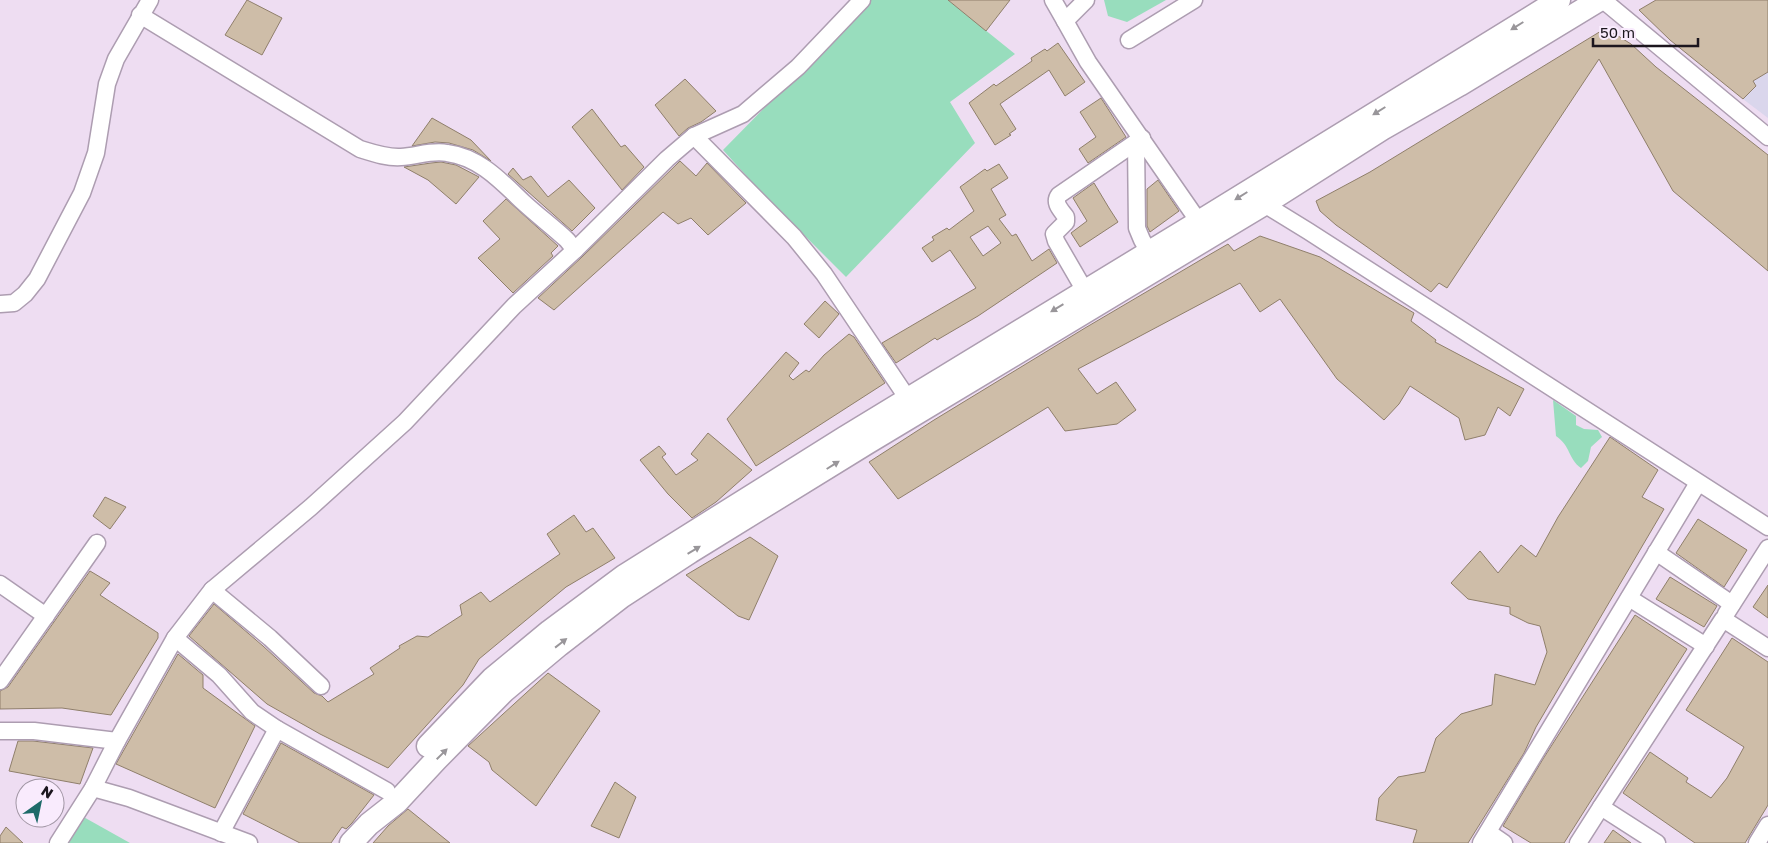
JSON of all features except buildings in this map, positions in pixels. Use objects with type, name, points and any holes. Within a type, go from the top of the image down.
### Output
[{"type":"main road","points":[[369,824],[387,791],[492,680],[550,631],[598,594],[658,554],[908,399],[1559,0]]},
{"type":"main road","points":[[351,843],[369,824],[397,802],[504,691],[559,644],[621,597],[690,552],[867,443],[1264,204],[1382,129],[1459,85],[1599,0]]},
{"type":"street","points":[[0,304],[14,303],[25,294],[37,278],[82,193],[96,153],[108,84],[116,59],[150,0]]},
{"type":"street","points":[[58,843],[94,788],[117,741],[175,638],[212,590],[311,507],[405,422],[514,306],[575,250],[667,159],[694,136],[743,114],[798,67],[862,0]]},
{"type":"street","points":[[1052,0],[1088,62],[1139,140],[1199,222]]},
{"type":"street","points":[[1065,21],[1086,0]]},
{"type":"street","points":[[1129,40],[1194,0]]},
{"type":"street","points":[[1603,0],[1768,137]]},
{"type":"street","points":[[140,15],[360,150],[379,155],[401,157],[446,152],[466,157],[497,178],[567,240],[575,250]]},
{"type":"street","points":[[694,136],[794,237],[824,274],[908,399]]},
{"type":"street","points":[[1139,140],[1137,228],[1149,252]]},
{"type":"street","points":[[1085,291],[1056,241],[1054,234],[1066,222],[1066,217],[1056,199],[1059,195],[1139,140]]},
{"type":"street","points":[[1264,204],[1768,527]]},
{"type":"street","points":[[1504,843],[1484,838],[1698,483]]},
{"type":"street","points":[[0,681],[97,543]]},
{"type":"street","points":[[1578,843],[1768,548]]},
{"type":"street","points":[[1656,552],[1732,604]]},
{"type":"street","points":[[0,584],[46,616]]},
{"type":"street","points":[[212,590],[270,638],[321,686]]},
{"type":"street","points":[[1629,598],[1706,646]]},
{"type":"street","points":[[1723,619],[1768,648]]},
{"type":"street","points":[[175,638],[219,675],[252,712],[278,729],[387,791]]},
{"type":"street","points":[[221,833],[278,729]]},
{"type":"street","points":[[0,731],[34,732],[117,741]]},
{"type":"street","points":[[94,788],[129,798],[248,843]]},
{"type":"street","points":[[1601,807],[1657,843]]},
{"type":"street","points":[[1758,843],[1768,825]]},
{"type":"shaded area","points":[[1768,72],[1768,118],[1743,99],[1756,87],[1753,81]]},
{"type":"green space","points":[[870,0],[948,0],[1015,54],[950,102],[975,143],[846,277],[760,191],[723,150]]},
{"type":"green space","points":[[1104,0],[1166,0],[1127,22],[1108,16]]},
{"type":"green space","points":[[1553,400],[1576,416],[1576,425],[1584,429],[1598,430],[1602,437],[1591,447],[1588,461],[1581,468],[1556,436]]},
{"type":"green space","points":[[80,815],[130,843],[60,843]]}]
